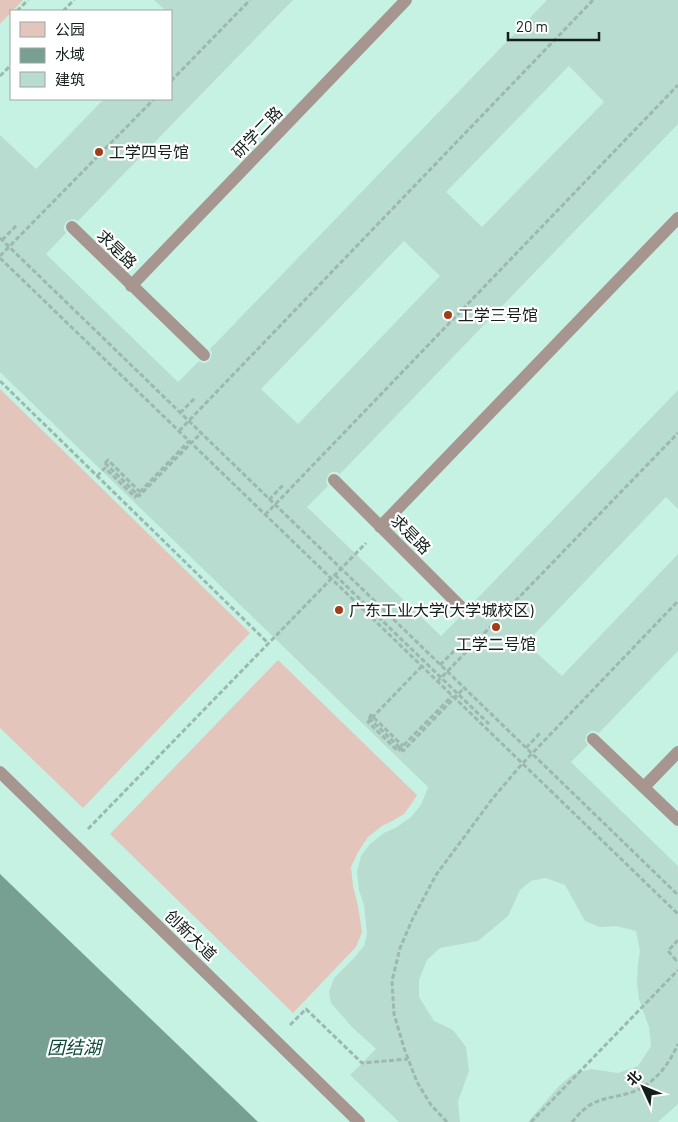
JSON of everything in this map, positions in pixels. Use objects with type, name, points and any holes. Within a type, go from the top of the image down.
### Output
[{"type":"lane","name":"研学二路","points":[[131,286],[406,0]]},
{"type":"lane","points":[[380,527],[678,218]]},
{"type":"lane","name":"求是路","points":[[72,227],[204,355]]},
{"type":"lane","name":"求是路","points":[[334,480],[465,611]]},
{"type":"lane","points":[[593,739],[678,820]]},
{"type":"lane","points":[[644,787],[678,752]]},
{"type":"lane","name":"创新大道","points":[[0,772],[359,1122]]},
{"type":"path","points":[[19,10],[28,0]]},
{"type":"path","points":[[64,10],[74,0]]},
{"type":"path","points":[[172,80],[250,0]]},
{"type":"path","points":[[179,431],[593,0]]},
{"type":"path","points":[[0,76],[10,66]]},
{"type":"path","points":[[265,514],[678,85]]},
{"type":"path","points":[[153,100],[0,257],[678,914]]},
{"type":"path","points":[[16,226],[1,239],[678,895]]},
{"type":"path","points":[[0,381],[268,643]]},
{"type":"path","points":[[180,413],[195,398]]},
{"type":"path","points":[[140,492],[108,460],[105,463],[139,496],[201,433]]},
{"type":"path","points":[[437,682],[678,433]]},
{"type":"path","points":[[97,476],[105,468],[135,497],[189,441]]},
{"type":"path","points":[[269,500],[284,484]]},
{"type":"path","points":[[88,830],[367,542]]},
{"type":"path","points":[[335,575],[489,724]]},
{"type":"path","points":[[447,1122],[431,1105],[417,1082],[394,1014],[392,981],[400,948],[413,918],[436,876],[493,798],[522,764],[678,601]]},
{"type":"path","points":[[440,665],[454,650]]},
{"type":"path","points":[[425,663],[368,722],[398,751],[452,696]]},
{"type":"path","points":[[403,746],[371,715],[369,718],[403,751],[464,688]]},
{"type":"path","points":[[526,748],[540,733]]},
{"type":"path","points":[[678,941],[668,951],[676,960],[678,958]]},
{"type":"path","points":[[531,1122],[678,970]]},
{"type":"path","points":[[290,1026],[306,1009],[362,1064],[408,1059]]},
{"type":"path","points":[[572,1122],[586,1108],[606,1098],[628,1094],[646,1086],[661,1073],[674,1054],[678,1044]]},
{"type":"shaded area","name":"广东工业大学(大学城校区)","points":[[0,0],[678,0],[678,1122],[0,1122]]},
{"type":"green space","points":[[0,0],[23,0],[13,10],[10,10],[10,14],[0,24]]},
{"type":"green space","points":[[0,389],[250,633],[83,808],[0,728]]},
{"type":"green space","points":[[278,660],[417,795],[404,814],[382,826],[368,837],[358,852],[351,867],[362,932],[356,947],[293,1013],[110,834]]},
{"type":"water","name":"团结湖","points":[[0,874],[258,1122],[0,1122]]},
{"type":"building","points":[[154,0],[293,0],[78,221],[74,219],[67,221],[64,226],[66,233],[46,254],[178,382],[199,361],[206,363],[210,360],[212,353],[210,349],[547,0],[678,0],[678,124],[340,474],[332,472],[328,475],[326,482],[328,486],[307,507],[441,636],[460,617],[467,619],[471,616],[473,609],[471,605],[678,390],[678,509],[666,497],[526,643],[562,676],[678,554],[678,651],[599,733],[591,731],[587,734],[585,741],[588,745],[571,762],[678,866],[678,1104],[658,1122],[528,1122],[559,1086],[573,1074],[591,1069],[618,1073],[638,1066],[651,1046],[649,1027],[639,999],[637,983],[640,951],[636,931],[616,926],[600,927],[585,921],[565,885],[546,878],[531,881],[520,890],[508,916],[478,941],[440,948],[427,960],[419,980],[419,997],[434,1021],[453,1030],[466,1047],[469,1071],[458,1101],[460,1122],[399,1122],[350,1075],[376,1049],[352,1027],[331,1003],[329,992],[334,978],[364,946],[367,934],[364,905],[359,890],[357,872],[361,856],[370,844],[384,833],[411,817],[421,805],[428,787],[0,372],[0,135],[36,169],[103,100],[172,100],[172,10],[165,10]],"holes":[[[569,66],[604,102],[482,227],[446,192]],[[404,241],[440,276],[298,424],[261,389]]]},
{"type":"place","name":"工学四号馆","points":[[99,152]]},
{"type":"place","name":"工学三号馆","points":[[448,315]]},
{"type":"place","name":"广东工业大学(大学城校区)","points":[[339,610]]},
{"type":"place","name":"工学二号馆","points":[[496,627]]}]
